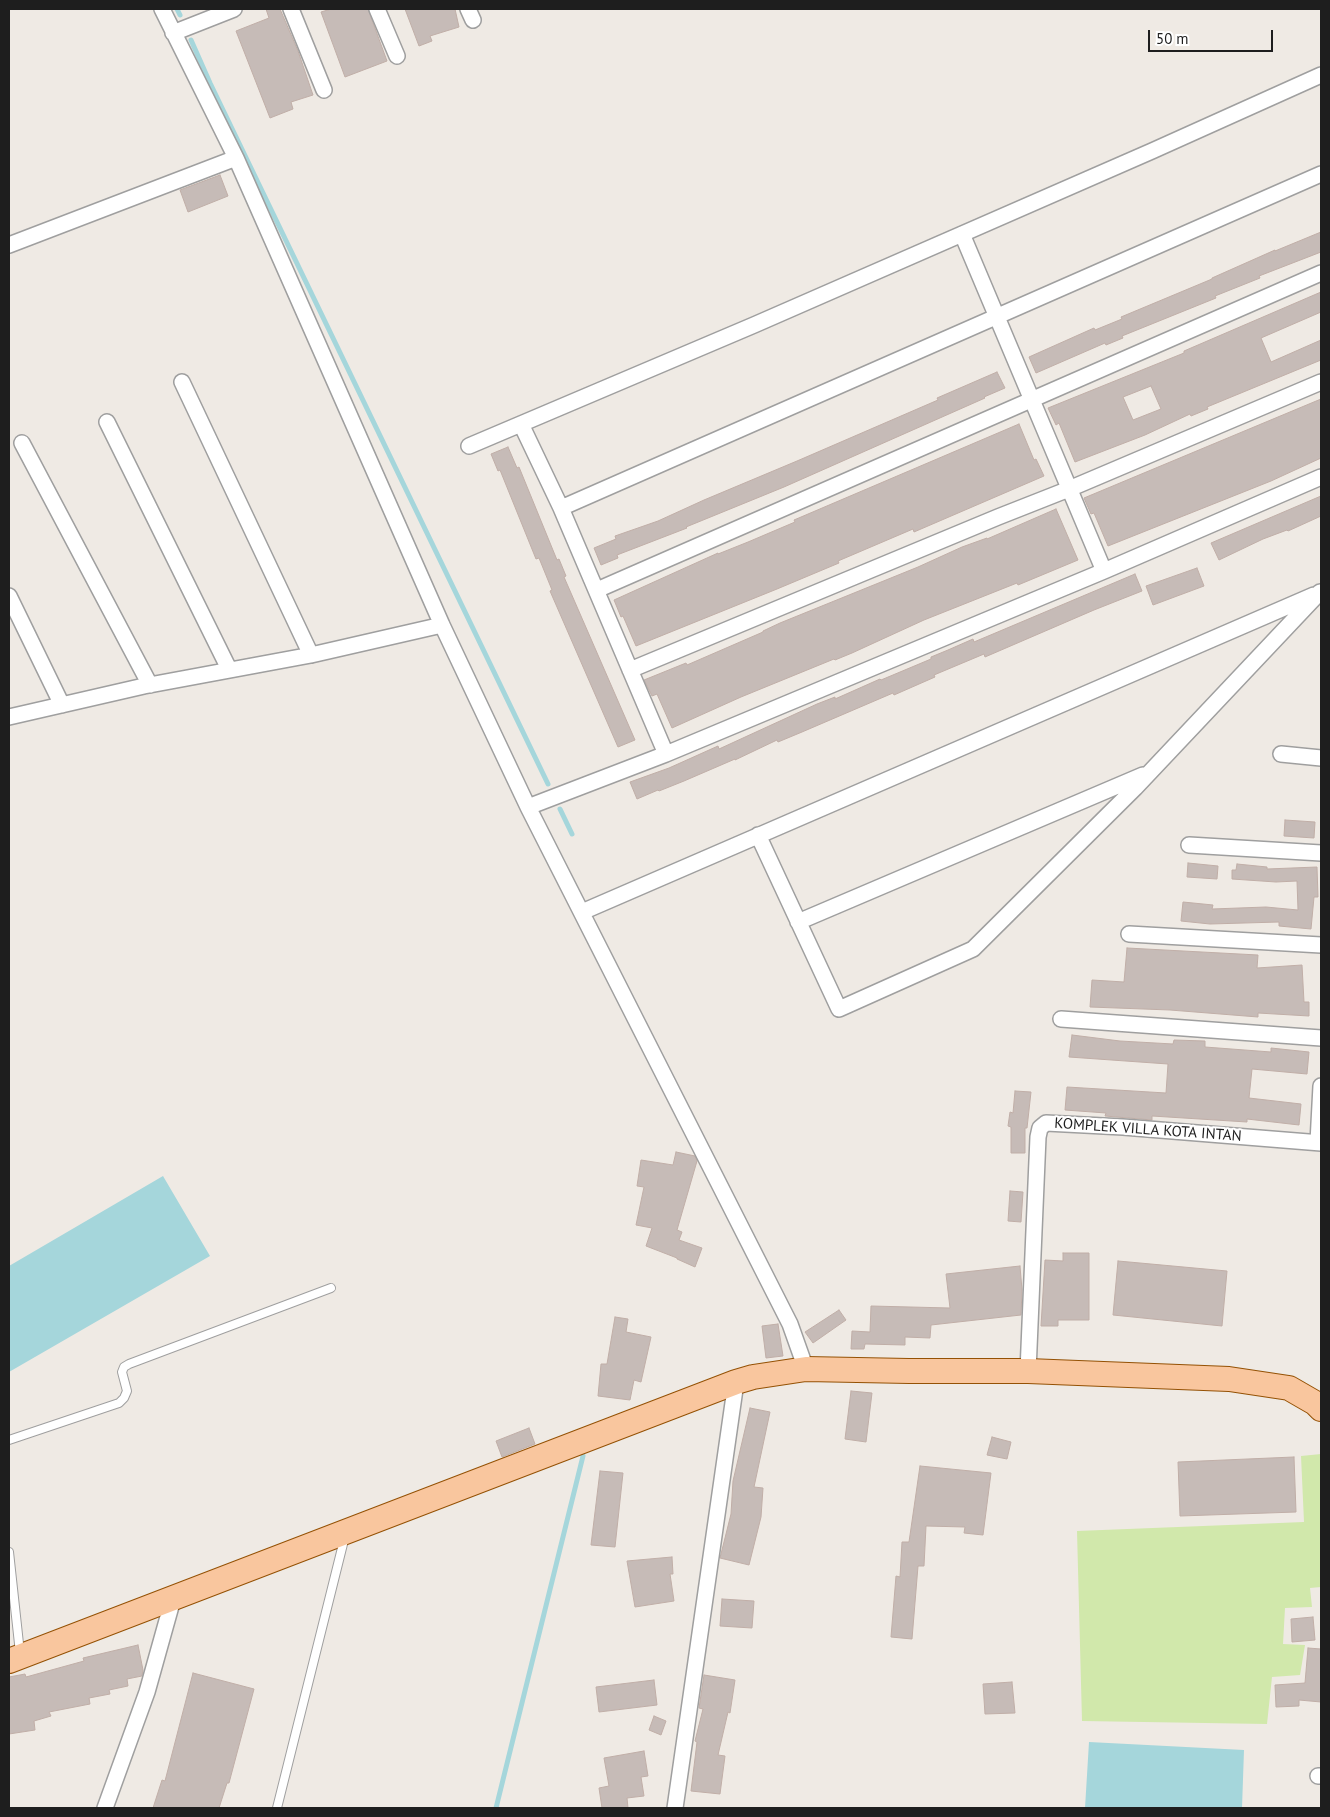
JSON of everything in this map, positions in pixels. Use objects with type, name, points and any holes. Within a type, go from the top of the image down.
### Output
[{"type":"main road","points":[[15,1659],[736,1382],[806,1369],[1028,1371],[1229,1378],[1289,1388],[1315,1403],[1321,1410]]},
{"type":"street","points":[[162,9],[236,158],[442,625],[528,806],[790,1324],[806,1369]]},
{"type":"street","points":[[173,33],[234,9]]},
{"type":"street","points":[[291,9],[324,90]]},
{"type":"street","points":[[377,9],[397,56]]},
{"type":"street","points":[[469,446],[962,234],[1321,75]]},
{"type":"street","points":[[9,245],[236,158]]},
{"type":"street","points":[[561,508],[1321,174]]},
{"type":"street","points":[[962,234],[1104,571]]},
{"type":"street","points":[[596,590],[1321,273]]},
{"type":"street","points":[[182,382],[311,655]]},
{"type":"street","points":[[630,670],[989,520],[1069,489],[1321,382]]},
{"type":"street","points":[[107,422],[229,669]]},
{"type":"street","points":[[521,424],[561,508],[666,754]]},
{"type":"street","points":[[22,442],[150,685]]},
{"type":"street","points":[[528,806],[666,754],[1104,571],[1321,477]]},
{"type":"street","points":[[758,835],[838,1009],[973,949],[1149,773],[1320,592]]},
{"type":"street","points":[[582,912],[1320,592]]},
{"type":"street","points":[[9,596],[62,705]]},
{"type":"street","points":[[9,716],[229,669],[311,655],[442,625]]},
{"type":"street","points":[[1281,754],[1321,758]]},
{"type":"street","points":[[798,922],[1149,773]]},
{"type":"street","points":[[1189,845],[1321,853]]},
{"type":"street","points":[[1129,934],[1321,944]]},
{"type":"street","points":[[1061,1019],[1321,1038]]},
{"type":"street","points":[[1319,1143],[1321,1086]]},
{"type":"street","name":"KOMPLEK VILLA KOTA INTAN","points":[[1028,1371],[1038,1137],[1040,1128],[1046,1123],[1319,1143]]},
{"type":"street","points":[[675,1808],[736,1382]]},
{"type":"street","points":[[105,1808],[147,1692],[172,1599]]},
{"type":"lane","points":[[9,1440],[118,1403],[124,1398],[127,1391],[122,1372],[128,1364],[330,1288]]},
{"type":"lane","points":[[277,1808],[347,1531]]},
{"type":"lane","points":[[9,1552],[15,1659]]},
{"type":"green space","points":[[1321,1454],[1321,1587],[1310,1588],[1312,1607],[1285,1608],[1283,1644],[1305,1645],[1300,1675],[1272,1677],[1267,1724],[1082,1721],[1077,1531],[1304,1522],[1301,1456]]},
{"type":"water","points":[[163,1176],[210,1256],[9,1372],[9,1266]]},
{"type":"water","points":[[1089,1742],[1244,1750],[1242,1808],[1085,1808]]},
{"type":"building","points":[[266,9],[280,9],[298,51],[313,95],[291,102],[293,109],[270,118],[236,31],[269,18]]},
{"type":"building","points":[[331,9],[368,9],[387,61],[345,77],[321,12]]},
{"type":"building","points":[[405,9],[455,9],[459,27],[430,36],[432,41],[419,46]]},
{"type":"building","points":[[220,175],[228,196],[188,212],[180,190]]},
{"type":"building","points":[[1321,232],[1321,252],[1259,276],[1260,278],[1215,296],[1216,298],[1036,373],[1029,357],[1094,328],[1095,330],[1122,319],[1121,317]]},
{"type":"building","points":[[1321,292],[1321,312],[1261,338],[1271,362],[1321,340],[1321,360],[1207,407],[1208,409],[1191,416],[1190,414],[1145,435],[1075,462],[1059,423],[1056,425],[1048,408],[1184,353],[1184,351]],"holes":[[[1151,386],[1161,409],[1133,420],[1123,397]]]},
{"type":"building","points":[[997,372],[1005,388],[985,398],[784,487],[617,555],[618,558],[601,565],[594,548],[616,539],[615,536],[658,521],[938,400],[937,398]]},
{"type":"building","points":[[1321,399],[1321,458],[1271,481],[1108,546],[1094,513],[1091,514],[1084,498]]},
{"type":"building","points":[[1019,424],[1034,460],[1036,459],[1044,476],[914,532],[913,529],[838,561],[839,563],[636,646],[614,600],[718,553],[795,522],[794,520]]},
{"type":"building","points":[[508,447],[517,468],[519,467],[557,560],[559,559],[566,576],[564,577],[635,740],[618,747],[550,591],[552,590],[539,558],[536,559],[500,470],[498,471],[491,454]]},
{"type":"building","points":[[1321,496],[1321,516],[1288,531],[1263,539],[1219,560],[1211,543]]},
{"type":"building","points":[[1056,509],[1078,560],[1018,585],[1017,583],[924,620],[852,653],[741,697],[672,728],[657,694],[652,696],[644,680],[686,663],[687,665],[780,623]]},
{"type":"building","points":[[1197,568],[1204,586],[1153,605],[1146,586]]},
{"type":"building","points":[[1135,574],[1142,591],[985,657],[984,654],[934,675],[935,677],[894,695],[893,693],[637,799],[630,782],[669,768],[718,746],[719,749],[817,704],[835,697],[835,699],[931,659],[931,657],[973,639],[974,642]]},
{"type":"building","points":[[1285,820],[1315,822],[1314,838],[1284,836]]},
{"type":"building","points":[[1188,863],[1218,866],[1217,879],[1187,877]]},
{"type":"building","points":[[1237,864],[1267,867],[1267,869],[1317,867],[1318,897],[1314,897],[1311,929],[1279,926],[1279,922],[1210,924],[1181,921],[1183,902],[1213,905],[1212,909],[1266,907],[1298,910],[1297,881],[1276,882],[1232,879],[1232,870],[1236,870]]},
{"type":"building","points":[[1127,948],[1258,955],[1257,968],[1302,965],[1304,1002],[1309,1002],[1309,1016],[1258,1013],[1258,1017],[1170,1010],[1090,1007],[1092,980],[1124,982]]},
{"type":"building","points":[[1072,1035],[1120,1041],[1173,1044],[1174,1040],[1205,1041],[1205,1047],[1271,1052],[1271,1048],[1309,1052],[1307,1074],[1252,1069],[1249,1098],[1301,1104],[1299,1125],[1247,1119],[1247,1122],[1152,1116],[1152,1120],[1105,1116],[1106,1113],[1065,1110],[1067,1087],[1166,1093],[1168,1064],[1069,1057]]},
{"type":"building","points":[[1015,1091],[1031,1092],[1027,1128],[1025,1128],[1025,1153],[1011,1153],[1011,1127],[1008,1126],[1010,1112],[1013,1113]]},
{"type":"building","points":[[676,1152],[695,1156],[697,1161],[677,1230],[682,1232],[679,1240],[702,1248],[695,1267],[646,1246],[652,1228],[636,1225],[644,1187],[637,1186],[641,1160],[673,1165]]},
{"type":"building","points":[[1010,1191],[1023,1192],[1021,1222],[1008,1221]]},
{"type":"building","points":[[1063,1253],[1089,1253],[1089,1320],[1058,1320],[1058,1326],[1041,1326],[1045,1260],[1063,1261]]},
{"type":"building","points":[[1118,1261],[1227,1271],[1222,1326],[1113,1315]]},
{"type":"building","points":[[1020,1266],[1022,1290],[1021,1315],[931,1325],[930,1338],[905,1337],[905,1345],[865,1344],[864,1349],[851,1349],[852,1331],[870,1332],[871,1306],[950,1308],[946,1274]]},
{"type":"building","points":[[839,1310],[846,1320],[813,1343],[805,1332]]},
{"type":"building","points":[[615,1317],[628,1319],[626,1332],[651,1337],[641,1382],[634,1380],[630,1400],[598,1396],[601,1364],[607,1364]]},
{"type":"building","points":[[778,1324],[783,1356],[766,1358],[762,1326]]},
{"type":"building","points":[[851,1391],[872,1393],[866,1442],[845,1439]]},
{"type":"building","points":[[750,1408],[770,1412],[754,1487],[763,1488],[761,1517],[749,1565],[720,1558],[731,1514],[733,1481]]},
{"type":"building","points":[[529,1428],[535,1444],[502,1457],[496,1441]]},
{"type":"building","points":[[992,1437],[1011,1442],[1007,1459],[987,1455]]},
{"type":"building","points":[[1294,1457],[1296,1512],[1180,1516],[1178,1462]]},
{"type":"building","points":[[920,1466],[991,1473],[983,1535],[964,1533],[965,1527],[926,1526],[924,1566],[918,1566],[912,1639],[891,1637],[896,1576],[900,1577],[902,1542],[909,1542]]},
{"type":"building","points":[[600,1471],[623,1473],[615,1547],[591,1545]]},
{"type":"building","points":[[672,1557],[673,1574],[670,1574],[674,1601],[635,1607],[627,1561]]},
{"type":"building","points":[[722,1599],[754,1601],[752,1628],[720,1626]]},
{"type":"building","points":[[1313,1617],[1315,1640],[1292,1642],[1291,1619]]},
{"type":"building","points":[[138,1645],[143,1670],[142,1676],[127,1679],[128,1686],[109,1690],[110,1694],[89,1698],[90,1704],[49,1712],[51,1716],[34,1721],[35,1730],[9,1734],[9,1677],[25,1674],[26,1677],[84,1661],[83,1658]]},
{"type":"building","points":[[1308,1648],[1321,1649],[1321,1702],[1299,1700],[1299,1706],[1276,1707],[1275,1685],[1305,1683]]},
{"type":"building","points":[[193,1673],[254,1689],[229,1783],[227,1783],[219,1808],[153,1808],[162,1780],[165,1781]]},
{"type":"building","points":[[704,1675],[735,1680],[730,1713],[728,1712],[718,1755],[725,1756],[720,1794],[691,1791],[697,1742],[695,1741],[703,1709],[699,1708]]},
{"type":"building","points":[[654,1680],[657,1705],[599,1712],[596,1687]]},
{"type":"building","points":[[1012,1682],[1015,1713],[985,1714],[983,1684]]},
{"type":"building","points":[[654,1716],[666,1721],[661,1735],[649,1730]]},
{"type":"building","points":[[644,1751],[648,1776],[641,1777],[644,1796],[627,1798],[628,1808],[602,1808],[599,1788],[609,1786],[604,1758]]},
{"type":"waterway","points":[[177,9],[180,15]]},
{"type":"waterway","points":[[191,40],[548,784]]},
{"type":"waterway","points":[[560,809],[572,834]]},
{"type":"waterway","points":[[496,1808],[583,1456]]}]
